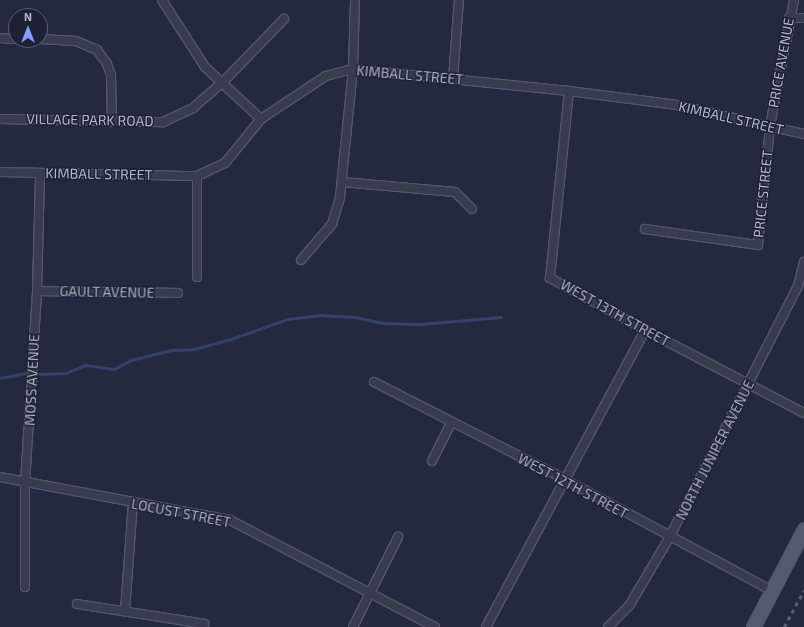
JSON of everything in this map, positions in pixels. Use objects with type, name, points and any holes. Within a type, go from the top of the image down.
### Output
[{"type":"main road","points":[[753,627],[804,530]]},
{"type":"street","points":[[162,0],[205,67],[261,118]]},
{"type":"street","points":[[301,260],[332,224],[342,182],[353,69],[355,0]]},
{"type":"street","points":[[453,79],[459,0]]},
{"type":"street","name":"PRICE AVENUE","points":[[770,126],[789,18],[794,0]]},
{"type":"street","points":[[789,18],[804,18]]},
{"type":"street","name":"VILLAGE PARK ROAD","points":[[0,119],[163,122],[193,108],[223,82],[284,19]]},
{"type":"street","points":[[48,40],[76,41],[97,50],[108,64],[111,75],[112,122]]},
{"type":"street","name":"KIMBALL STREET","points":[[0,172],[197,176],[225,163],[261,118],[326,76],[353,69],[569,91],[678,105],[804,134]]},
{"type":"street","name":"WEST 13TH STREET","points":[[569,91],[550,278],[644,330],[804,413]]},
{"type":"street","name":"PRICE STREET","points":[[646,229],[758,245],[770,126]]},
{"type":"street","name":"MOSS AVENUE","points":[[25,586],[25,483],[37,291],[40,174]]},
{"type":"street","points":[[197,176],[197,277]]},
{"type":"street","points":[[342,182],[455,192],[472,209]]},
{"type":"street","name":"NORTH JUNIPER AVENUE","points":[[608,627],[629,606],[670,538],[798,286],[804,262]]},
{"type":"street","name":"GAULT AVENUE","points":[[37,291],[178,293]]},
{"type":"street","points":[[486,627],[566,480],[644,330]]},
{"type":"street","name":"WEST 12TH STREET","points":[[374,382],[451,423],[566,480],[670,538],[772,591]]},
{"type":"street","points":[[432,462],[451,423]]},
{"type":"street","name":"LOCUST STREET","points":[[0,477],[25,483],[230,520],[435,627]]},
{"type":"street","points":[[125,611],[133,503]]},
{"type":"street","points":[[353,627],[368,593],[398,537]]},
{"type":"street","points":[[77,604],[204,624]]},
{"type":"waterway","points":[[38,374],[66,373],[85,365],[114,369],[131,360],[171,350],[194,349],[228,340],[288,319],[319,315],[355,317],[384,323],[421,324],[501,317]]},
{"type":"waterway","points":[[0,378],[25,373]]},
{"type":"railway","points":[[784,627],[804,590]]}]
